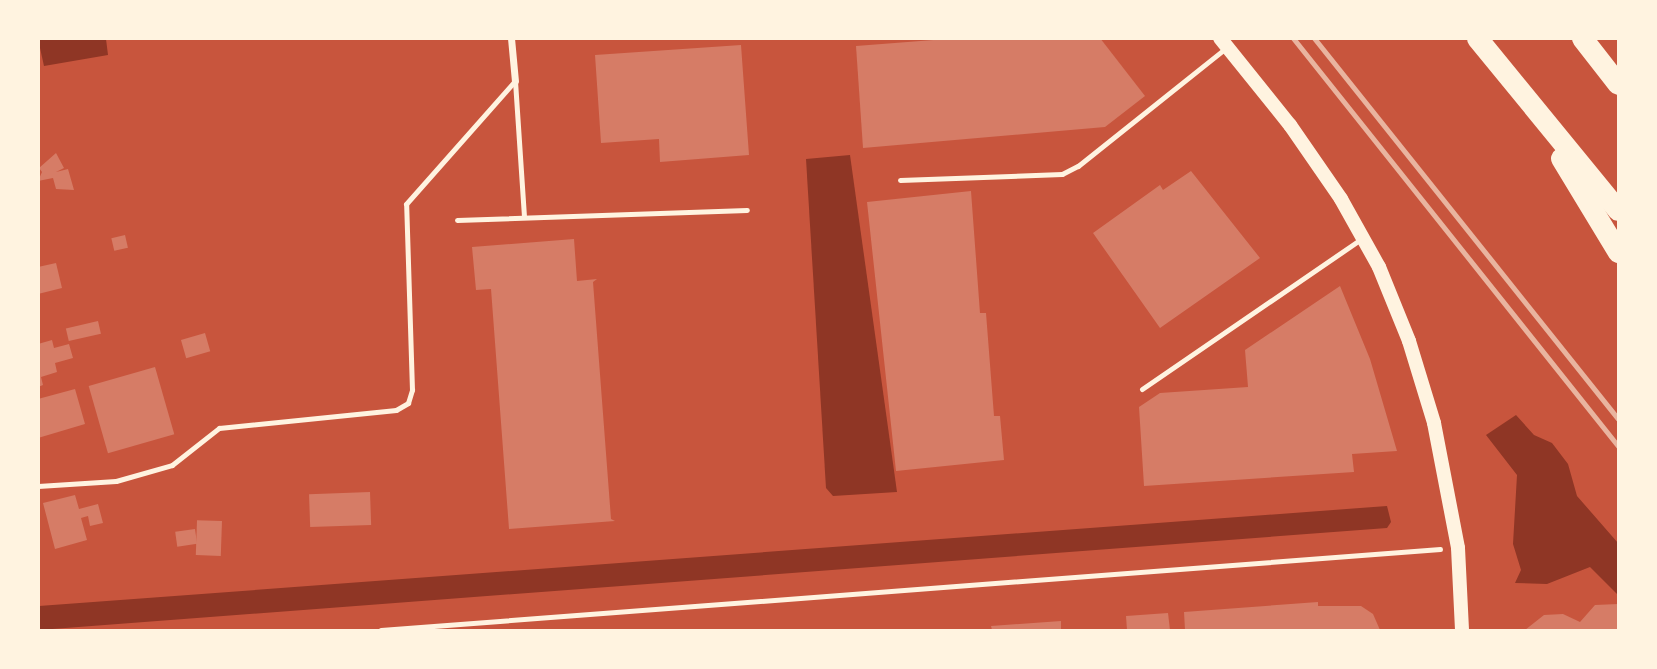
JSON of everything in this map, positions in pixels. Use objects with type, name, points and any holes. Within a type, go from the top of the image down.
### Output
[{"type":"highway","points":[[1477,38],[1527,103],[1619,210]]},
{"type":"highway","points":[[1582,38],[1619,84]]},
{"type":"highway","points":[[1527,103],[1619,253]]},
{"type":"main road","points":[[1223,43],[1290,125],[1364,237],[1409,341],[1434,423],[1458,548],[1462,631]]},
{"type":"street","points":[[511,38],[515,81]]},
{"type":"lane","points":[[900,180],[1062,174],[1078,166],[1223,43]]},
{"type":"lane","points":[[515,81],[524,216]]},
{"type":"lane","points":[[38,486],[116,481],[172,465],[219,428],[396,410],[408,403],[412,390],[406,204],[515,81]]},
{"type":"lane","points":[[457,220],[747,210]]},
{"type":"lane","points":[[1142,389],[1364,237]]},
{"type":"path","points":[[381,631],[1458,548]]},
{"type":"shaded area","points":[[38,39],[106,39],[108,55],[44,66]]},
{"type":"shaded area","points":[[850,155],[897,492],[833,496],[826,488],[806,159]]},
{"type":"shaded area","points":[[1516,415],[1534,435],[1552,443],[1568,464],[1577,496],[1618,543],[1618,595],[1590,567],[1547,584],[1515,583],[1521,570],[1513,544],[1517,475],[1486,435]]},
{"type":"shaded area","points":[[1387,506],[1391,522],[1387,528],[39,630],[39,606]]},
{"type":"building","points":[[959,38],[1100,38],[1145,96],[1105,127],[863,148],[856,46]]},
{"type":"building","points":[[741,45],[749,155],[660,162],[659,139],[601,143],[595,55]]},
{"type":"building","points":[[56,153],[64,168],[56,172],[68,169],[74,190],[56,189],[53,178],[38,181],[42,172],[39,168]]},
{"type":"building","points":[[1191,171],[1260,258],[1160,328],[1093,233],[1160,185],[1163,190]]},
{"type":"building","points":[[971,191],[980,313],[986,313],[994,416],[1000,416],[1004,460],[896,471],[867,202]]},
{"type":"building","points":[[125,235],[128,248],[114,251],[111,238]]},
{"type":"building","points":[[574,239],[577,281],[597,279],[593,282],[611,519],[615,521],[509,529],[491,289],[476,290],[472,247]]},
{"type":"building","points":[[56,263],[62,288],[38,294],[38,267]]},
{"type":"building","points":[[1340,286],[1370,359],[1397,451],[1352,454],[1354,472],[1144,486],[1139,407],[1160,393],[1248,387],[1245,350]]},
{"type":"building","points":[[98,321],[101,334],[69,341],[66,328]]},
{"type":"building","points":[[205,333],[210,351],[186,358],[181,340]]},
{"type":"building","points":[[52,340],[54,348],[69,344],[73,358],[55,363],[57,372],[41,377],[43,385],[38,387],[38,344]]},
{"type":"building","points":[[155,367],[174,434],[108,453],[89,386]]},
{"type":"building","points":[[75,389],[85,424],[38,438],[38,399]]},
{"type":"building","points":[[370,492],[371,525],[310,527],[309,494]]},
{"type":"building","points":[[75,495],[79,509],[98,504],[103,523],[90,526],[88,516],[81,518],[87,540],[55,549],[43,503]]},
{"type":"building","points":[[197,520],[222,521],[221,556],[196,555]]},
{"type":"building","points":[[195,529],[197,544],[177,547],[175,532]]},
{"type":"building","points":[[1318,602],[1318,606],[1361,606],[1373,614],[1380,630],[1185,630],[1184,612]]},
{"type":"building","points":[[1618,604],[1618,630],[1525,630],[1544,615],[1563,614],[1580,622],[1595,605]]},
{"type":"building","points":[[1168,613],[1170,630],[1127,630],[1126,616]]},
{"type":"building","points":[[1061,621],[1061,630],[992,630],[991,626]]},
{"type":"railway","points":[[1293,38],[1618,446]]},
{"type":"railway","points":[[1314,38],[1618,419]]}]
